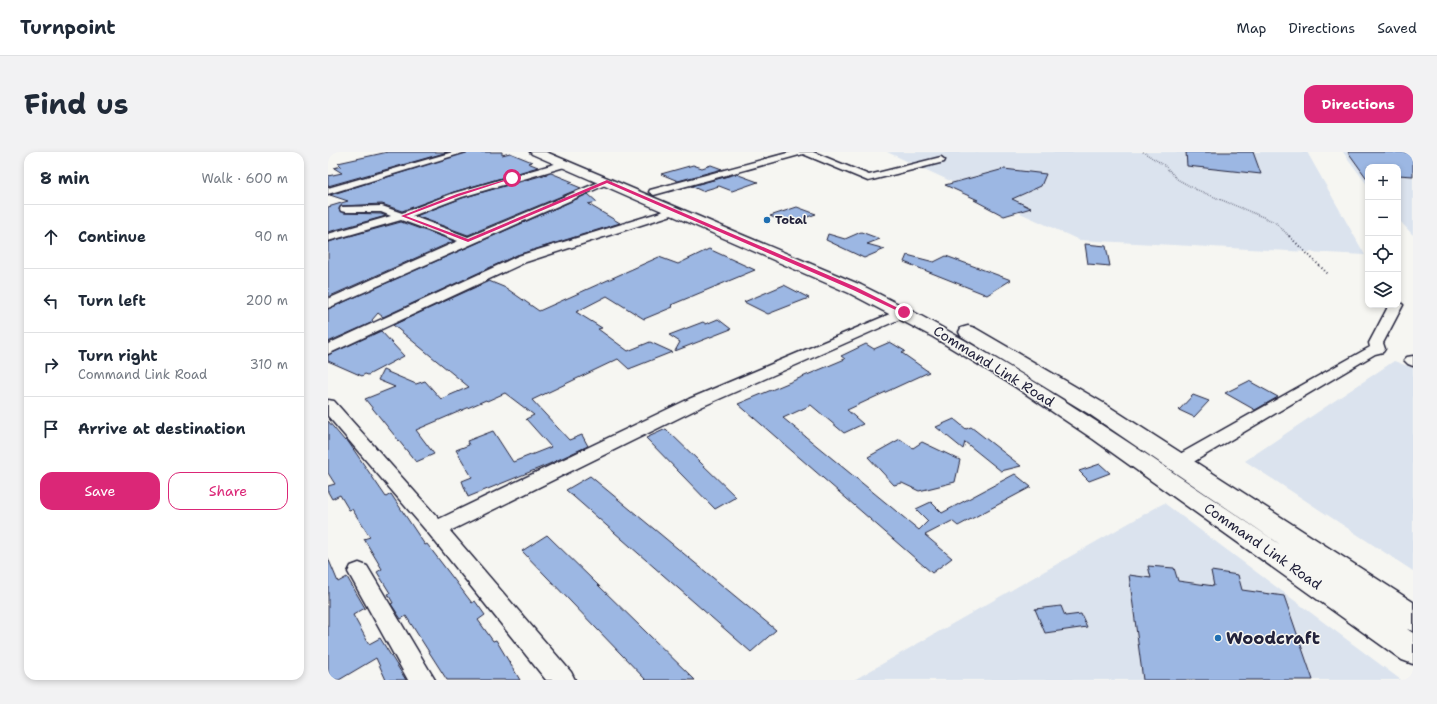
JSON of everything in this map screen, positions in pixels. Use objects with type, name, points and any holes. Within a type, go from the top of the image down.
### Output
[{"type":"main road","name":"Command Link Road","points":[[536,152],[560,158],[654,192],[858,277],[914,303],[1047,378],[1413,618]]},
{"type":"main road","name":"Command Link Road","points":[[560,158],[607,182],[855,288],[904,312],[1009,374],[1070,413],[1413,650]]},
{"type":"street","points":[[329,191],[462,152]]},
{"type":"street","points":[[654,192],[800,152]]},
{"type":"street","points":[[805,152],[868,178],[941,160]]},
{"type":"street","points":[[328,238],[403,216],[458,195],[512,178],[560,158]]},
{"type":"street","points":[[495,172],[512,178]]},
{"type":"street","points":[[328,304],[468,241],[607,182]]},
{"type":"street","points":[[344,209],[382,209],[468,241]]},
{"type":"street","points":[[328,350],[522,259],[674,211]]},
{"type":"street","points":[[1178,463],[1370,351],[1378,349],[1376,343],[1393,308]]},
{"type":"street","points":[[436,529],[695,402],[904,312]]},
{"type":"street","points":[[328,405],[436,529],[562,680]]},
{"type":"street","points":[[359,572],[422,680]]},
{"type":"path","points":[[1143,152],[1164,165],[1177,179],[1275,222],[1328,274]]},
{"type":"shaded area","points":[[887,152],[1307,152],[1365,255],[1079,240]]},
{"type":"shaded area","points":[[1343,152],[1413,152],[1413,235],[1401,222],[1401,164],[1365,164],[1365,182]]},
{"type":"shaded area","points":[[1394,361],[1413,368],[1413,571],[1245,461]]},
{"type":"shaded area","points":[[1164,503],[1401,680],[854,680]]},
{"type":"building","points":[[388,152],[448,152],[328,186],[328,176],[342,173],[334,168],[341,166],[338,163]]},
{"type":"building","points":[[467,152],[502,152],[502,155],[510,153],[532,162],[528,163],[538,167],[454,192],[402,211],[382,204],[341,206],[339,210],[345,213],[381,214],[386,216],[328,232],[328,207],[348,201],[330,195]]},
{"type":"building","points":[[1186,152],[1253,152],[1261,174],[1187,166]]},
{"type":"building","points":[[1348,152],[1413,152],[1413,176],[1401,175],[1401,164],[1365,164],[1365,176]]},
{"type":"building","points":[[693,165],[702,168],[711,165],[722,169],[678,181],[661,174]]},
{"type":"building","points":[[1004,169],[1046,174],[1041,186],[1012,199],[1031,208],[1004,216],[974,200],[978,200],[945,185]]},
{"type":"building","points":[[551,173],[573,182],[569,183],[581,188],[468,235],[416,216],[462,198]]},
{"type":"building","points":[[736,174],[758,182],[732,191],[719,186],[702,191],[691,186]]},
{"type":"building","points":[[588,194],[597,202],[588,204],[620,223],[517,255],[383,317],[378,313],[372,320],[373,322],[328,342],[328,309]]},
{"type":"building","points":[[797,207],[816,214],[788,224],[770,216]]},
{"type":"building","points":[[401,222],[454,241],[328,297],[328,242]]},
{"type":"building","points":[[861,232],[880,239],[867,244],[885,249],[864,258],[826,240],[828,234],[845,239]]},
{"type":"building","points":[[1085,244],[1106,246],[1110,266],[1088,264]]},
{"type":"building","points":[[709,249],[755,270],[671,305],[673,307],[644,319],[607,296],[576,312],[602,328],[598,329],[628,351],[650,342],[672,352],[629,369],[618,359],[532,400],[569,440],[582,435],[588,446],[547,465],[468,497],[462,481],[472,477],[456,450],[469,445],[467,441],[493,431],[513,462],[551,447],[526,419],[534,415],[505,393],[487,401],[486,400],[416,430],[434,454],[416,462],[365,399],[395,387],[378,380],[383,370],[416,384],[425,381],[441,399],[469,387],[393,325],[489,281],[506,288],[539,311],[659,257],[678,264]]},
{"type":"building","points":[[907,255],[934,262],[946,256],[1011,280],[987,295],[904,262]]},
{"type":"building","points":[[784,285],[809,298],[768,314],[744,302]]},
{"type":"building","points":[[718,319],[731,329],[675,351],[680,342],[669,335],[703,322],[706,324]]},
{"type":"building","points":[[381,331],[404,356],[368,375],[365,374],[362,376],[328,361],[328,355]]},
{"type":"building","points":[[890,342],[905,351],[902,353],[929,372],[847,410],[863,424],[844,433],[811,405],[783,418],[919,530],[928,521],[916,509],[931,502],[942,513],[1015,474],[1031,487],[958,526],[952,521],[925,535],[952,558],[932,573],[738,404],[845,359],[841,356],[866,344],[874,349]]},
{"type":"building","points":[[1249,381],[1278,397],[1255,410],[1225,393]]},
{"type":"building","points":[[1193,395],[1209,401],[1194,417],[1179,410]]},
{"type":"building","points":[[954,419],[966,429],[971,427],[1021,466],[1001,471],[965,442],[963,449],[936,427]]},
{"type":"building","points":[[328,421],[345,441],[347,440],[386,497],[391,494],[425,545],[427,544],[472,603],[475,601],[485,615],[478,620],[493,641],[496,640],[520,680],[447,680],[406,616],[401,619],[391,604],[393,603],[388,594],[390,593],[377,572],[382,569],[364,539],[370,537],[352,509],[349,510],[340,495],[332,499],[328,492],[328,486],[335,484],[328,473]]},
{"type":"building","points":[[666,429],[736,497],[715,509],[646,438]]},
{"type":"building","points":[[900,439],[913,448],[922,442],[960,460],[955,482],[919,491],[902,483],[894,485],[868,457]]},
{"type":"building","points":[[1100,464],[1110,473],[1089,481],[1079,471]]},
{"type":"building","points":[[590,476],[776,630],[751,652],[566,490]]},
{"type":"building","points":[[547,535],[695,680],[646,680],[522,551]]},
{"type":"building","points":[[328,558],[338,582],[347,577],[365,608],[353,615],[369,644],[380,638],[406,680],[386,680],[376,658],[339,680],[328,680]]},
{"type":"building","name":"Woodcraft","points":[[1148,566],[1174,568],[1178,581],[1214,586],[1211,571],[1238,575],[1242,590],[1284,596],[1313,680],[1143,680],[1129,575],[1151,578]]},
{"type":"building","points":[[1061,606],[1065,616],[1081,614],[1087,627],[1045,633],[1035,609]]},
{"type":"place","name":"Total","points":[[767,220]]},
{"type":"place","name":"Woodcraft","points":[[1218,638]]},
{"type":"route","points":[[512,178],[458,195],[403,216],[468,241],[607,182],[855,288],[904,312]]}]
